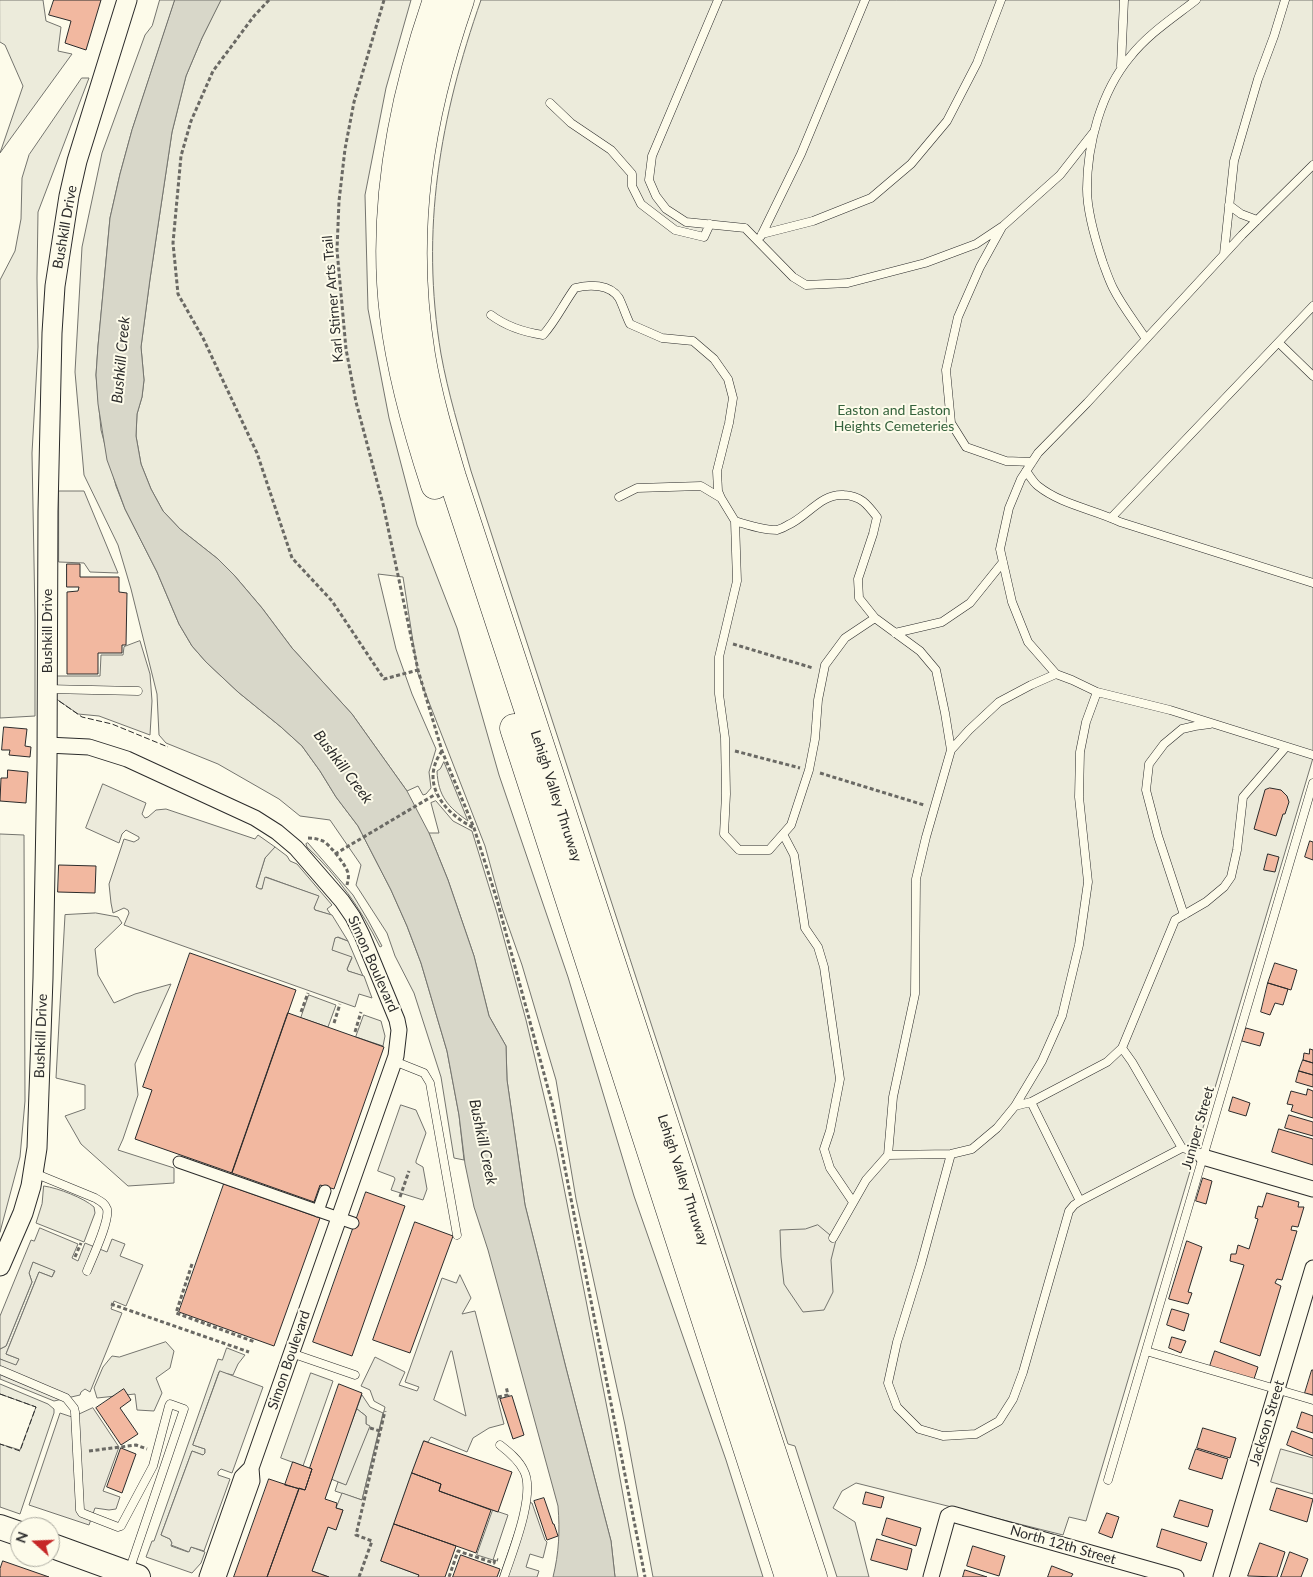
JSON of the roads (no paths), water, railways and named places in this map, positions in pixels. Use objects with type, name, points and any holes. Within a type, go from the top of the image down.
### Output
[{"type":"highway","name":"Lehigh Valley Thruway","points":[[437,0],[419,56],[403,121],[394,185],[391,227],[394,316],[407,389],[432,475],[790,1577]]},
{"type":"highway","name":"Lehigh Valley Thruway","points":[[460,0],[434,82],[420,147],[412,243],[414,300],[421,357],[438,431],[455,486],[813,1577]]},
{"type":"main road","points":[[60,1549],[133,1575]]},
{"type":"street","name":"Bushkill Drive","points":[[0,1266],[22,1213],[33,1173],[37,1148],[47,745],[49,471],[55,286],[74,172],[80,148],[128,0]]},
{"type":"street","name":"Simon Boulevard","points":[[47,745],[89,747],[127,760],[255,818],[277,832],[296,848],[342,901],[353,917],[397,1020],[399,1040],[394,1061],[346,1220],[291,1353],[251,1468],[252,1481],[218,1577]]},
{"type":"street","points":[[1203,1156],[1313,1189]]},
{"type":"street","points":[[179,1162],[346,1220]]},
{"type":"street","points":[[318,1211],[325,1191]]},
{"type":"street","name":"Jackson Street","points":[[1222,1577],[1313,1268]]},
{"type":"street","name":"Simon Boulevard","points":[[206,1577],[242,1477],[251,1468]]},
{"type":"street","name":"North 12th Street","points":[[931,1577],[950,1514],[1085,1550],[1176,1577]]},
{"type":"lane","points":[[718,0],[652,156],[649,180],[656,196],[666,209],[686,222],[745,228],[761,238],[793,277],[806,285],[848,283],[925,263],[976,244],[1003,226],[1060,175],[1093,133]]},
{"type":"lane","points":[[761,238],[801,154],[865,0]]},
{"type":"lane","points":[[761,238],[871,198],[910,164],[947,121],[977,63],[1001,0]]},
{"type":"lane","points":[[1120,71],[1124,0]]},
{"type":"lane","points":[[1146,339],[1112,288],[1096,242],[1087,190],[1093,133],[1102,106],[1129,57],[1154,32],[1196,0]]},
{"type":"lane","points":[[1224,254],[1234,160],[1258,79],[1285,0]]},
{"type":"lane","points":[[550,102],[571,123],[611,150],[632,174],[632,186],[641,204],[675,230],[704,237],[710,224]]},
{"type":"lane","points":[[1313,165],[1224,254],[1038,452],[1021,479],[1009,508],[1000,549],[1012,602],[1028,642],[1056,674],[1097,692],[1170,710],[1313,755]]},
{"type":"lane","points":[[1230,205],[1241,214],[1257,220]]},
{"type":"lane","points":[[1003,226],[980,267],[958,317],[946,370],[951,423],[966,448],[1006,462],[1032,462]]},
{"type":"lane","points":[[491,315],[503,324],[523,332],[543,335],[551,327],[575,288],[587,285],[605,287],[618,296],[630,324],[662,338],[693,341],[714,359],[728,379],[732,398],[729,423],[717,471],[718,491],[735,521],[737,581],[719,657],[719,694],[725,748],[724,834],[739,850],[769,850],[791,825],[809,770],[815,739],[818,700],[825,665],[845,638],[875,618]]},
{"type":"lane","points":[[1112,518],[1313,306]]},
{"type":"lane","points":[[1279,343],[1313,376]]},
{"type":"lane","points":[[1026,471],[1037,485],[1062,501],[1120,522],[1313,582]]},
{"type":"lane","points":[[619,497],[637,488],[700,486],[721,498]]},
{"type":"lane","points":[[735,521],[750,526],[778,530],[797,521],[816,505],[835,494],[854,495],[867,504],[877,518],[858,579],[859,598],[875,618],[920,651],[936,670],[951,750],[916,879],[915,994],[894,1097],[888,1155],[866,1180],[833,1238]]},
{"type":"lane","points":[[895,633],[942,622],[970,603],[1003,562]]},
{"type":"lane","points":[[951,750],[999,702],[1031,684],[1056,674]]},
{"type":"lane","points":[[47,689],[138,691]]},
{"type":"lane","points":[[888,1155],[952,1154],[972,1148],[997,1128],[1015,1106],[1042,1060],[1062,1016],[1079,945],[1088,882],[1079,797],[1080,752],[1086,722],[1097,692]]},
{"type":"lane","points":[[1184,915],[1158,836],[1146,790],[1149,764],[1164,744],[1182,729],[1213,724]]},
{"type":"lane","points":[[1015,1106],[1031,1102],[1107,1062],[1122,1048],[1175,920],[1206,902],[1224,887],[1231,877],[1244,798],[1286,747]]},
{"type":"lane","name":"Juniper Street","points":[[1108,1480],[1313,783]]},
{"type":"lane","points":[[783,834],[794,855],[805,928],[818,947],[824,967],[840,1079],[830,1131],[824,1149],[830,1168],[853,1202]]},
{"type":"lane","points":[[1122,1048],[1182,1148],[1203,1156]]},
{"type":"lane","points":[[394,1061],[424,1072],[430,1083],[457,1235]]},
{"type":"lane","points":[[1031,1102],[1080,1201]]},
{"type":"lane","points":[[952,1154],[897,1342],[888,1383],[897,1407],[919,1429],[943,1436],[976,1434],[999,1421],[1013,1399],[1023,1372],[1069,1212],[1074,1205],[1182,1148]]},
{"type":"lane","points":[[33,1173],[95,1198],[104,1203],[107,1208],[105,1225],[87,1271]]},
{"type":"lane","points":[[1146,1351],[1313,1400]]},
{"type":"lane","points":[[291,1353],[356,1375]]},
{"type":"lane","points":[[0,1370],[66,1398],[74,1408],[80,1510],[82,1513],[118,1527],[121,1526],[153,1466],[168,1406],[173,1404],[184,1409],[133,1575]]},
{"type":"lane","points":[[500,1445],[510,1452],[525,1472],[527,1488],[523,1521],[504,1577]]},
{"type":"water","name":"Bushkill Creek","points":[[175,0],[221,0],[186,76],[172,132],[141,347],[144,380],[137,414],[136,436],[141,464],[151,489],[163,511],[180,529],[218,559],[234,575],[292,648],[352,714],[407,791],[429,833],[448,880],[474,956],[489,1016],[506,1046],[507,1080],[525,1205],[611,1541],[615,1577],[553,1577],[557,1559],[558,1506],[488,1250],[474,1207],[465,1164],[459,1115],[447,1051],[421,963],[391,890],[358,826],[302,746],[238,692],[192,646],[179,624],[157,572],[125,509],[107,460],[98,404],[96,375],[110,218],[132,130]]},
{"type":"park label","name":"Easton and Easton Heights Cemeteries","points":[[894,418]]}]
